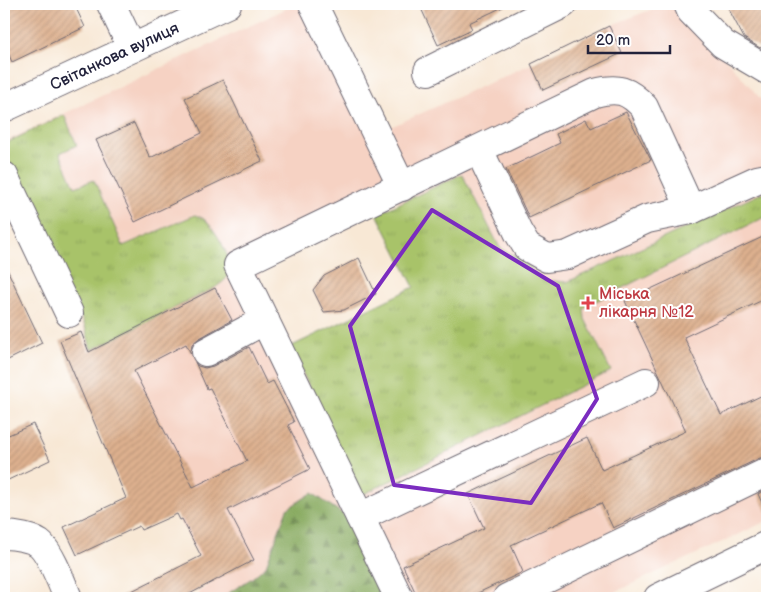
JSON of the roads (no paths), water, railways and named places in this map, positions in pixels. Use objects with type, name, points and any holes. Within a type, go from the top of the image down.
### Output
[{"type":"street","points":[[111,4],[132,48]]},
{"type":"street","name":"Світанкова вулиця","points":[[4,108],[227,4]]},
{"type":"street","points":[[313,4],[402,186]]},
{"type":"street","points":[[428,71],[563,4]]},
{"type":"street","points":[[688,4],[691,11],[723,44],[767,70]]},
{"type":"street","points":[[399,598],[238,265],[596,93],[608,90],[622,90],[634,97],[644,107],[691,210]]},
{"type":"street","points":[[479,150],[527,247],[546,258],[568,255],[647,219],[691,210],[757,180],[767,178]]},
{"type":"street","points":[[4,176],[70,313]]},
{"type":"street","points":[[206,352],[265,320]]},
{"type":"street","points":[[360,518],[646,382]]},
{"type":"street","points":[[507,598],[767,472]]},
{"type":"street","points":[[4,535],[17,535],[41,544],[54,566],[68,598]]},
{"type":"street","points":[[658,598],[767,545]]},
{"type":"place","name":"Міська лікарня №12","points":[[588,303]]}]
